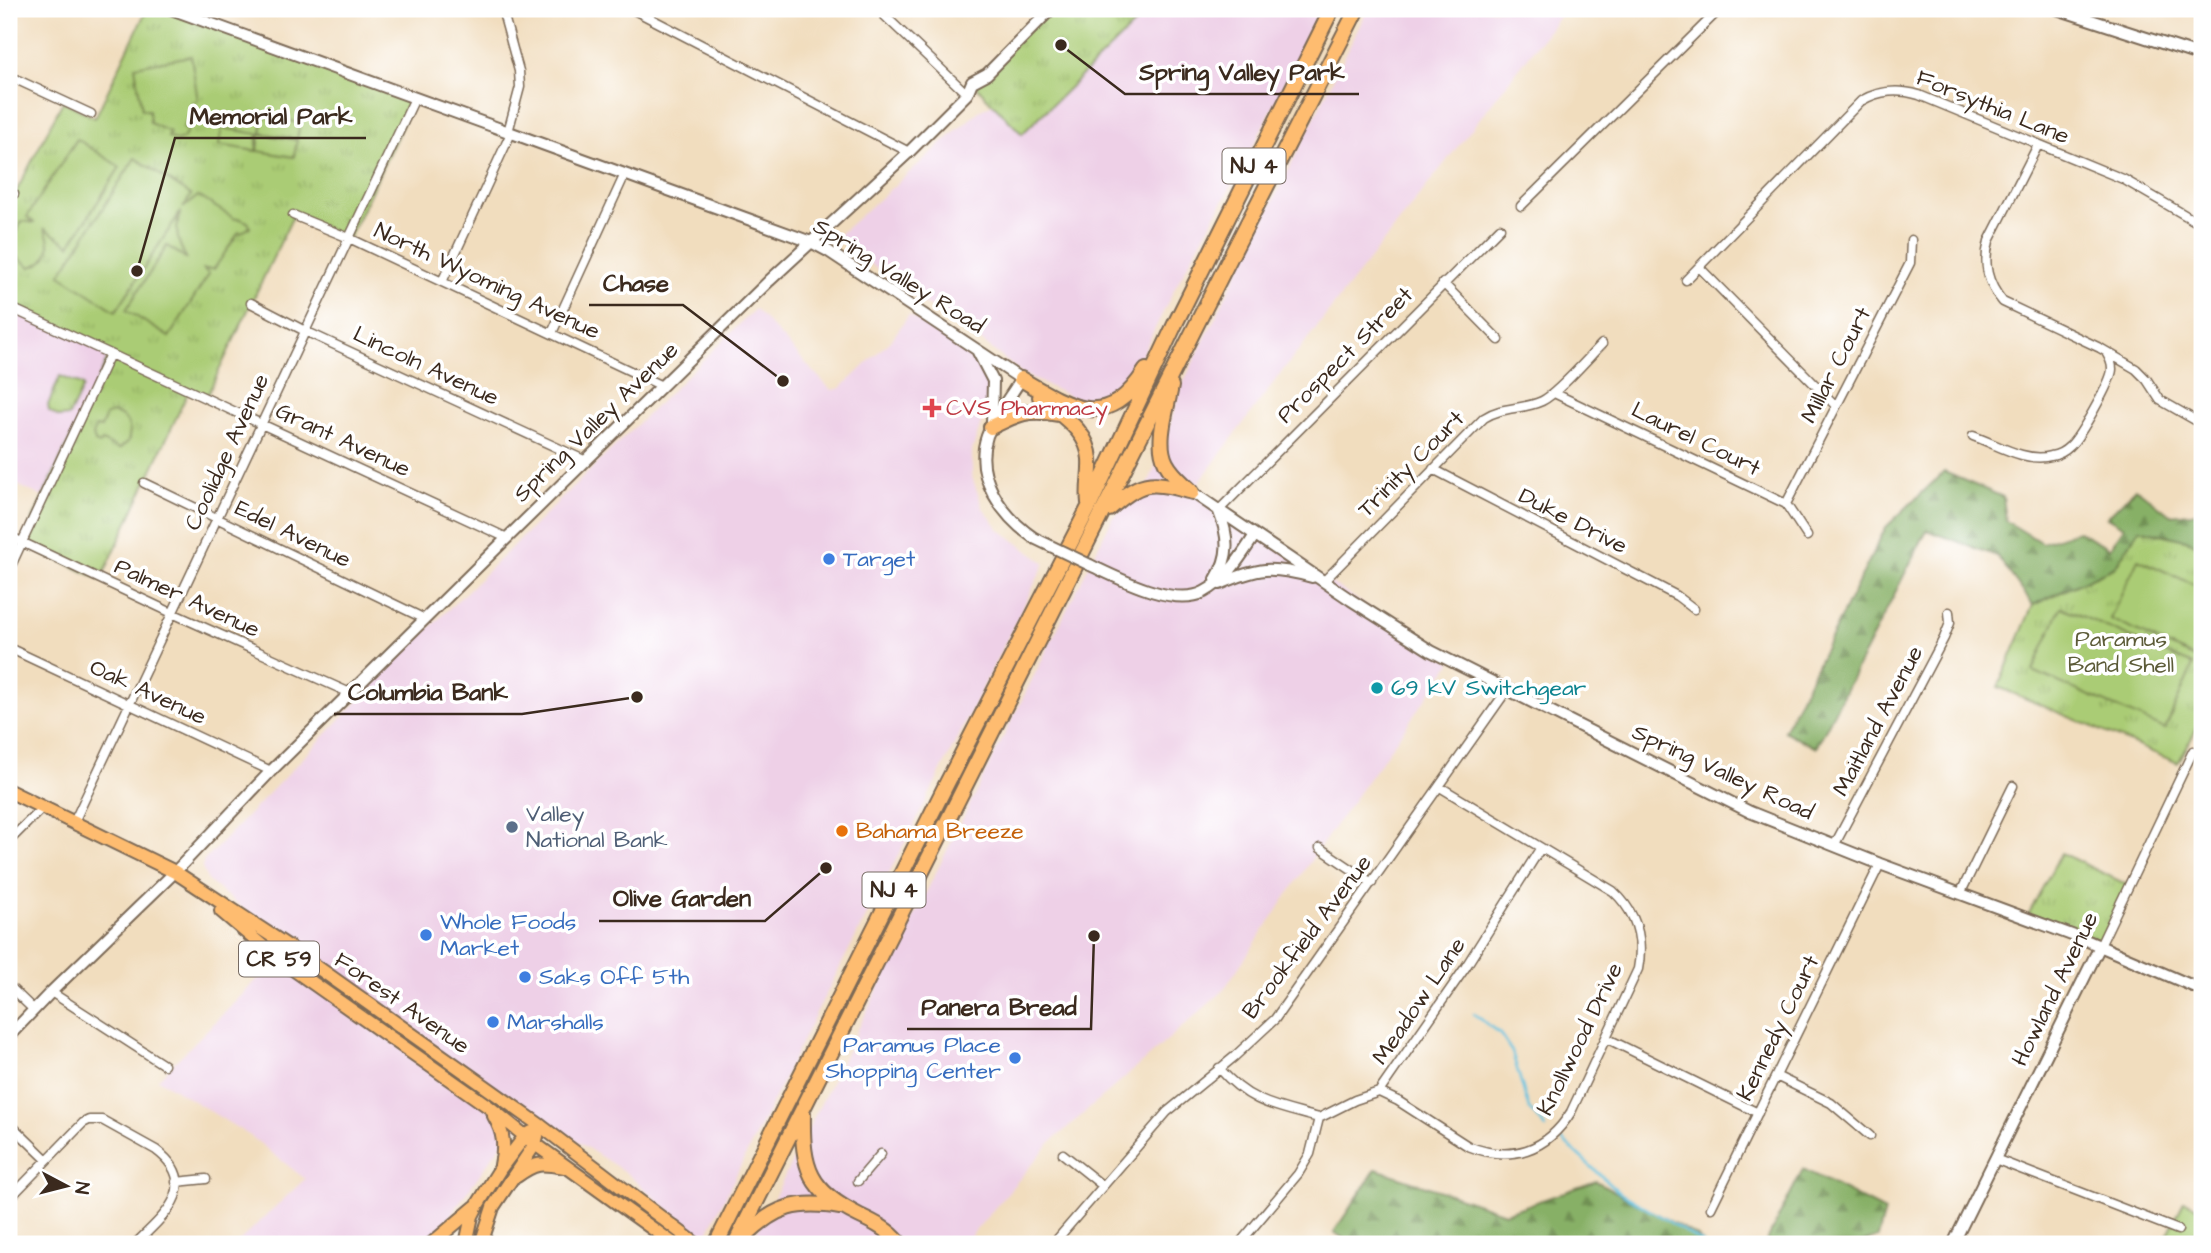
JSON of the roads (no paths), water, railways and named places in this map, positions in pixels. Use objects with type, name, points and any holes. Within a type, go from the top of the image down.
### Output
[{"type":"highway","name":"NJ 4","points":[[716,1244],[1090,505],[1175,324],[1332,9]]},
{"type":"highway","name":"NJ 4","points":[[736,1244],[1357,9]]},
{"type":"highway","points":[[1021,379],[1063,403],[1079,408],[1101,409],[1122,397],[1139,381],[1175,324]]},
{"type":"highway","points":[[1174,369],[1164,424],[1162,453],[1168,467],[1192,492]]},
{"type":"highway","points":[[1021,379],[1078,429],[1088,447],[1090,460],[1087,486],[1090,505]]},
{"type":"highway","points":[[991,427],[1027,411],[1058,414]]},
{"type":"highway","points":[[1102,514],[1144,485],[1163,483],[1192,492]]},
{"type":"highway","points":[[803,1110],[803,1141],[808,1168],[814,1181],[843,1208],[876,1223],[892,1234],[900,1244]]},
{"type":"highway","points":[[736,1244],[758,1223],[776,1211],[808,1203],[843,1208]]},
{"type":"main road","name":"CR 59","points":[[9,791],[175,872]]},
{"type":"main road","name":"Forest Avenue","points":[[175,872],[273,955],[489,1107],[530,1140],[674,1244]]},
{"type":"main road","name":"Forest Avenue","points":[[175,872],[289,947],[541,1126],[692,1241]]},
{"type":"main road","points":[[489,1107],[501,1127],[504,1140],[500,1169]]},
{"type":"main road","points":[[466,1244],[472,1216],[500,1169],[541,1126]]},
{"type":"main road","points":[[481,1244],[493,1207],[511,1180],[530,1140]]},
{"type":"main road","points":[[511,1180],[531,1165],[568,1168]]},
{"type":"main road","points":[[431,1244],[478,1205]]},
{"type":"street","name":"Spring Valley Road","points":[[171,9],[195,13],[415,98],[811,242],[1021,379]]},
{"type":"street","points":[[442,282],[509,132],[520,87],[519,71],[502,9]]},
{"type":"street","points":[[632,9],[909,152]]},
{"type":"street","points":[[881,9],[967,94]]},
{"type":"street","name":"Spring Valley Avenue","points":[[9,1036],[175,872],[271,771],[507,538],[811,242],[909,152],[967,94],[972,82],[987,74],[1051,9]]},
{"type":"street","points":[[1521,206],[1720,9]]},
{"type":"street","points":[[2057,9],[2202,56]]},
{"type":"street","points":[[9,75],[91,114]]},
{"type":"street","name":"Forsythia Lane","points":[[1686,279],[1861,101],[1871,95],[1897,90],[1919,95],[2123,179],[2202,225]]},
{"type":"street","name":"Coolidge Avenue","points":[[74,822],[415,98]]},
{"type":"street","points":[[2038,145],[1986,251],[1987,274],[1996,293],[2003,302],[2103,349],[2136,369],[2160,400],[2202,424]]},
{"type":"street","points":[[552,333],[625,174]]},
{"type":"street","name":"North Wyoming Avenue","points":[[293,215],[349,238],[663,386]]},
{"type":"street","name":"Prospect Street","points":[[1218,511],[1500,228]]},
{"type":"street","name":"Millar Court","points":[[1786,504],[1910,263],[1911,240]]},
{"type":"street","points":[[1699,267],[1835,405]]},
{"type":"street","points":[[1443,283],[1499,340]]},
{"type":"street","name":"Lincoln Avenue","points":[[251,303],[305,331],[586,461]]},
{"type":"street","name":"Grant Avenue","points":[[9,307],[507,538]]},
{"type":"street","name":"Trinity Court","points":[[1324,581],[1484,418],[1499,410],[1536,404],[1555,393],[1602,344]]},
{"type":"street","points":[[974,346],[993,381],[991,427]]},
{"type":"street","points":[[1973,436],[2031,457],[2052,456],[2062,452],[2079,436],[2111,375],[2111,362],[2103,349]]},
{"type":"street","points":[[9,570],[110,354]]},
{"type":"street","points":[[1021,379],[991,427],[985,443],[984,469],[989,485],[1002,508],[1021,529],[1034,538],[1090,565],[1169,595],[1195,595],[1237,576],[1266,568],[1281,569],[1324,581]]},
{"type":"street","name":"Laurel Court","points":[[1555,393],[1786,504]]},
{"type":"street","name":"Duke Drive","points":[[1433,469],[1677,596],[1695,609]]},
{"type":"street","name":"Edel Avenue","points":[[144,484],[425,619]]},
{"type":"street","name":"Spring Valley Road","points":[[1192,492],[1421,646],[1749,812],[2100,946],[2202,990]]},
{"type":"street","points":[[1786,504],[1807,536]]},
{"type":"street","points":[[1211,587],[1228,549],[1218,511]]},
{"type":"street","points":[[1211,587],[1236,563],[1255,535]]},
{"type":"street","name":"Palmer Avenue","points":[[9,536],[350,693]]},
{"type":"street","name":"Maitland Avenue","points":[[1834,846],[1944,638],[1950,623],[1949,612]]},
{"type":"street","name":"Oak Avenue","points":[[9,648],[271,771]]},
{"type":"street","name":"Brookfield Avenue","points":[[1053,1244],[1167,1112],[1275,1019],[1507,690]]},
{"type":"street","name":"Howland Avenue","points":[[1953,1244],[2193,751]]},
{"type":"street","points":[[1961,892],[2013,786]]},
{"type":"street","name":"Knollwood Drive","points":[[1379,1093],[1398,1101],[1468,1146],[1495,1154],[1523,1152],[1547,1140],[1565,1122],[1638,969],[1641,944],[1636,921],[1622,899],[1440,787]]},
{"type":"street","points":[[9,841],[43,807]]},
{"type":"street","points":[[1320,848],[1372,883]]},
{"type":"street","name":"Meadow Lane","points":[[1319,1118],[1354,1100],[1379,1093],[1465,968],[1540,849]]},
{"type":"street","name":"Kennedy Court","points":[[1711,1208],[1880,864]]},
{"type":"street","points":[[9,986],[34,1010]]},
{"type":"street","points":[[51,992],[164,1065]]},
{"type":"street","points":[[1606,1038],[1758,1113]]},
{"type":"street","points":[[1219,1068],[1233,1084],[1258,1100],[1319,1118],[1310,1154],[1298,1174],[1239,1244]]},
{"type":"street","points":[[1776,1076],[1831,1103],[1870,1136]]},
{"type":"street","points":[[9,1199],[83,1123],[102,1120],[164,1156],[177,1182],[176,1194],[168,1212],[135,1244]]},
{"type":"street","points":[[9,1123],[47,1160]]},
{"type":"street","points":[[858,1181],[881,1154]]},
{"type":"street","points":[[1063,1154],[1103,1186]]},
{"type":"street","points":[[1996,1158],[2178,1230]]},
{"type":"street","points":[[177,1182],[206,1179]]},
{"type":"waterway","points":[[1474,1014],[1500,1034],[1512,1052],[1529,1109],[1546,1128]]},
{"type":"waterway","points":[[1562,1140],[1620,1193],[1704,1244]]},
{"type":"place","name":"Spring Valley Park","points":[[1061,45]]},
{"type":"place","name":"Memorial Park","points":[[137,271]]},
{"type":"place","name":"Chase","points":[[783,381]]},
{"type":"place","name":"CVS Pharmacy","points":[[932,408]]},
{"type":"place","name":"Target","points":[[829,559]]},
{"type":"place","name":"69 kV Switchgear","points":[[1377,688]]},
{"type":"place","name":"Columbia Bank","points":[[637,697]]},
{"type":"place","name":"Valley National Bank","points":[[512,827]]},
{"type":"place","name":"Bahama Breeze","points":[[842,831]]},
{"type":"place","name":"Olive Garden","points":[[826,868]]},
{"type":"place","name":"Whole Foods Market","points":[[426,935]]},
{"type":"place","name":"Panera Bread","points":[[1094,936]]},
{"type":"place","name":"Saks Off 5th","points":[[525,977]]},
{"type":"place","name":"Marshalls","points":[[493,1022]]},
{"type":"place","name":"Paramus Place Shopping Center","points":[[1015,1058]]},
{"type":"park label","name":"Paramus Band Shell","points":[[2121,652]]}]
